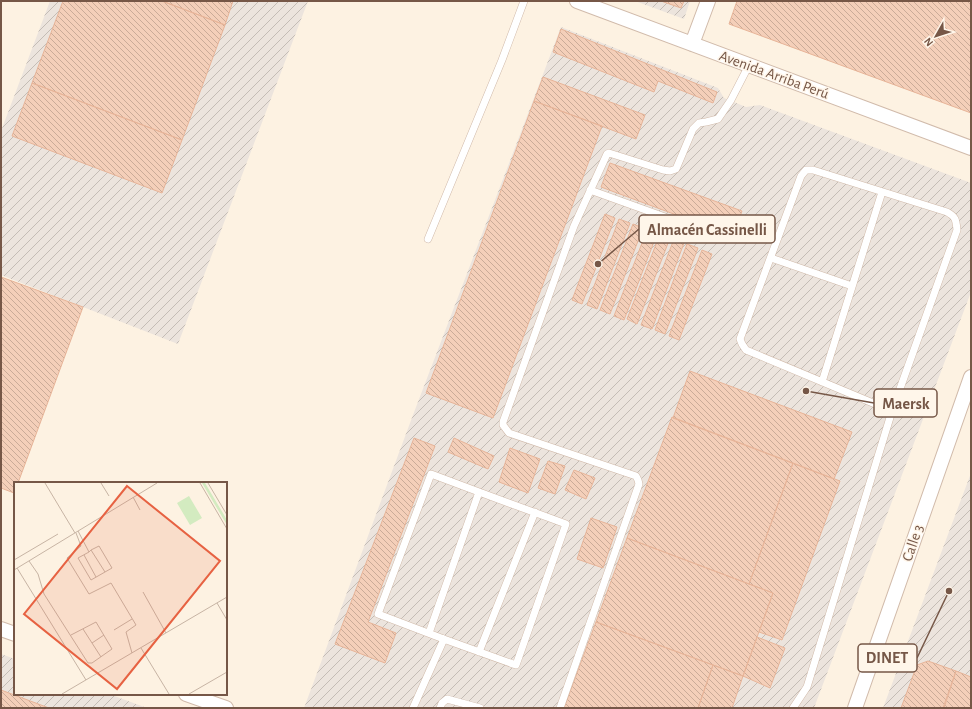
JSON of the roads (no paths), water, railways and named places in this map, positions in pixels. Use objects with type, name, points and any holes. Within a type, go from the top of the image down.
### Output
[{"type":"street","name":"Avenida Arriba Perú","points":[[577,1],[971,148]]},
{"type":"street","points":[[692,44],[708,1]]},
{"type":"street","name":"Calle 3","points":[[855,708],[971,377]]},
{"type":"street","points":[[1,629],[14,634]]},
{"type":"street","points":[[189,695],[226,708]]},
{"type":"lane","points":[[428,239],[502,60],[524,1]]},
{"type":"lane","points":[[560,708],[639,484],[636,476],[509,433],[503,425],[503,422],[574,226],[607,154],[609,153],[662,170],[670,171],[676,169],[693,129],[700,123],[718,119],[731,100],[749,65]]},
{"type":"lane","points":[[792,708],[807,686],[892,411],[957,230],[956,221],[952,215],[947,212],[813,170],[806,170],[801,176],[740,339],[746,350],[892,411]]},
{"type":"lane","points":[[590,190],[712,234]]},
{"type":"lane","points":[[822,382],[882,192]]},
{"type":"lane","points":[[770,258],[852,286]]},
{"type":"lane","points":[[431,474],[479,492],[566,524],[516,665],[378,614],[431,474]]},
{"type":"lane","points":[[429,634],[479,492]]},
{"type":"lane","points":[[479,652],[535,512]]},
{"type":"lane","points":[[413,708],[444,639]]},
{"type":"lane","points":[[440,708],[442,703],[447,698],[480,708]]},
{"type":"place","name":"Almacén Cassinelli","points":[[598,264]]},
{"type":"place","name":"Maersk","points":[[806,391]]},
{"type":"place","name":"DINET","points":[[949,591]]}]
